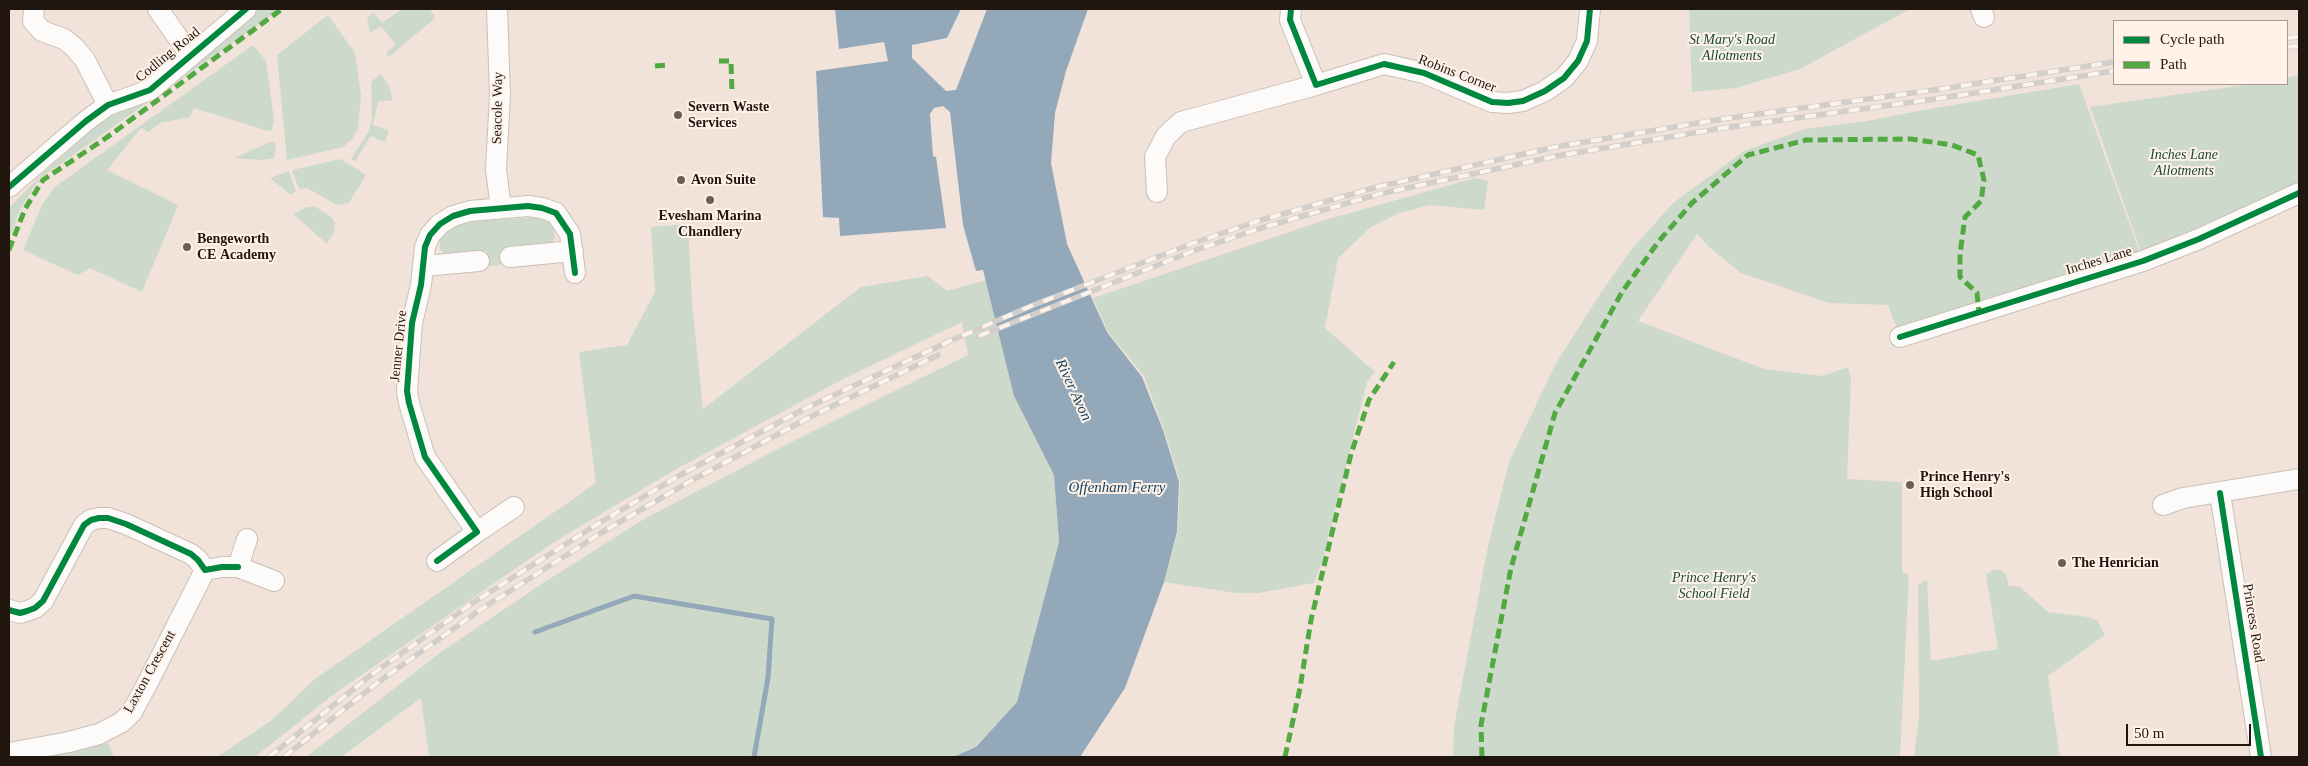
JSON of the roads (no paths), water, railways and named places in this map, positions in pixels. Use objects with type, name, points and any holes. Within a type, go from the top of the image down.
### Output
[{"type":"street","points":[[34,9],[33,21],[36,26],[42,31],[64,39],[85,60],[108,106]]},
{"type":"street","points":[[158,9],[190,55]]},
{"type":"street","name":"Codling Road","points":[[9,187],[86,121],[108,106],[150,90],[246,9]]},
{"type":"street","name":"Seacole Way","points":[[496,9],[500,94],[496,170],[501,207]]},
{"type":"street","points":[[1291,9],[1290,20],[1316,85]]},
{"type":"street","name":"Robins Corner","points":[[1157,192],[1155,157],[1166,136],[1180,122],[1316,85],[1384,64],[1424,73],[1492,102],[1508,103],[1523,101],[1545,91],[1564,78],[1578,62],[1587,41],[1590,9]]},
{"type":"street","name":"Inches Lane","points":[[1900,338],[2143,261],[2299,193]]},
{"type":"street","name":"Jenner Drive","points":[[477,532],[425,456],[409,402],[407,391],[411,332],[424,266],[425,247],[430,235],[440,224],[453,216],[501,207],[528,206],[556,213],[570,234],[575,273]]},
{"type":"street","points":[[510,257],[573,251]]},
{"type":"street","points":[[424,266],[480,261]]},
{"type":"street","points":[[2163,505],[2183,498],[2299,480]]},
{"type":"street","name":"Princess Road","points":[[2220,493],[2261,757]]},
{"type":"street","points":[[437,561],[514,507]]},
{"type":"street","points":[[9,610],[20,613],[28,611],[43,601],[84,525],[91,520],[99,518],[108,518],[126,524],[191,554],[198,560],[204,570],[222,567],[238,568],[274,581]]},
{"type":"street","points":[[238,568],[247,539]]},
{"type":"street","name":"Laxton Crescent","points":[[9,752],[84,738],[111,729],[122,722],[132,712],[204,570]]},
{"type":"water","name":"Offenham Ferry","points":[[835,9],[961,9],[947,38],[912,45],[912,58],[946,91],[956,90],[987,9],[1088,9],[1066,71],[1055,113],[1051,163],[1067,244],[1107,332],[1142,377],[1163,430],[1179,482],[1177,532],[1164,582],[1125,688],[1080,757],[953,757],[976,747],[1017,702],[1059,542],[1054,475],[1014,396],[983,270],[976,271],[963,225],[950,112],[943,106],[934,108],[930,114],[933,156],[936,157],[946,228],[840,236],[839,218],[823,217],[816,71],[888,61],[884,42],[839,49]]},
{"type":"waterway","points":[[535,632],[634,596],[772,619],[768,678],[754,757]]},
{"type":"railway","points":[[2288,38],[2299,37]]},
{"type":"railway","points":[[2288,47],[2299,46]]},
{"type":"railway","points":[[269,757],[371,675],[474,602],[596,525],[682,474],[804,409],[950,341],[1031,306],[1191,244],[1258,221],[1377,187],[1555,147],[1722,119],[1941,89],[2113,62]]},
{"type":"railway","points":[[979,336],[1193,251],[1261,228],[1379,194],[1557,156],[1723,128],[1942,98],[2113,71]]},
{"type":"railway","points":[[284,757],[377,683],[480,610],[601,533],[687,483],[808,418],[938,355]]},
{"type":"place","name":"Severn Waste Services","points":[[678,115]]},
{"type":"place","name":"Avon Suite","points":[[681,180]]},
{"type":"place","name":"Evesham Marina Chandlery","points":[[710,200]]},
{"type":"place","name":"Bengeworth CE Academy","points":[[187,247]]},
{"type":"place","name":"Prince Henry's High School","points":[[1910,485]]},
{"type":"place","name":"The Henrician","points":[[2062,563]]},
{"type":"park label","name":"St Mary's Road Allotments","points":[[1732,48]]},
{"type":"park label","name":"Inches Lane Allotments","points":[[2184,164]]},
{"type":"park label","name":"Prince Henry's School Field","points":[[1714,586]]},
{"type":"water label","name":"River Avon","points":[[1073,390]]}]
